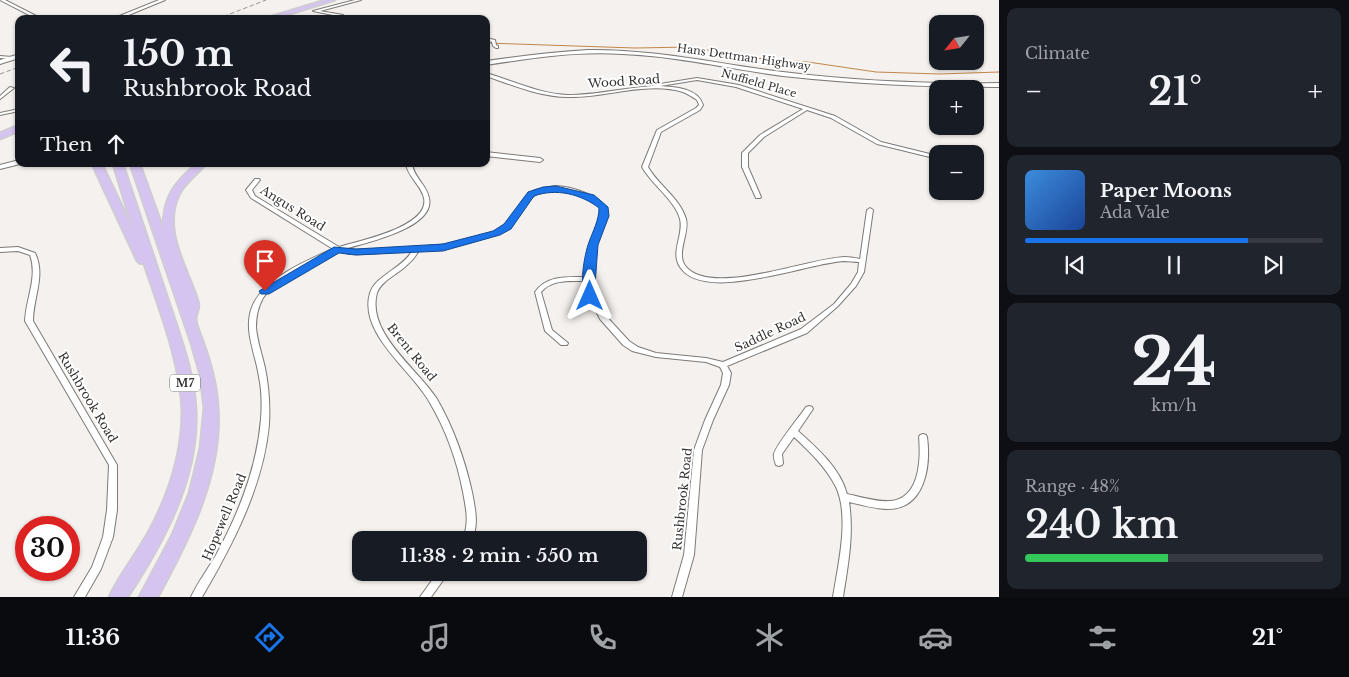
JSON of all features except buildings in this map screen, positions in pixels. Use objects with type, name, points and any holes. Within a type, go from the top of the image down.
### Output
[{"type":"highway","points":[[268,15],[320,0]]},
{"type":"highway","points":[[280,15],[334,0]]},
{"type":"highway","points":[[0,131],[15,125]]},
{"type":"highway","points":[[0,136],[15,130]]},
{"type":"highway","points":[[98,167],[162,300]]},
{"type":"highway","name":"M7","points":[[118,597],[147,552],[162,521],[183,461],[188,434],[187,392],[162,300],[119,167]]},
{"type":"highway","name":"M7","points":[[136,167],[206,373],[211,423],[206,457],[193,509],[148,597]]},
{"type":"highway","points":[[189,320],[193,309],[192,303],[171,243],[167,215],[170,199],[178,184],[198,167]]},
{"type":"street","points":[[2,0],[32,15]]},
{"type":"street","points":[[123,15],[163,0]]},
{"type":"street","points":[[334,0],[343,4]]},
{"type":"street","points":[[337,15],[315,11],[359,0]]},
{"type":"street","points":[[490,40],[494,41],[494,45],[497,47]]},
{"type":"street","name":"Hans Dettman Highway","points":[[490,63],[558,53],[622,52],[853,81],[999,86]]},
{"type":"street","points":[[0,57],[12,58]]},
{"type":"street","points":[[0,62],[15,57]]},
{"type":"street","name":"Wood Road","points":[[490,75],[566,96],[644,88],[680,90],[695,95],[701,102],[698,109],[660,131],[645,167],[677,205],[680,212],[684,226],[679,258],[682,266],[690,274],[705,280],[720,281],[837,260],[862,261]]},
{"type":"street","name":"Nuffield Place","points":[[644,88],[683,80],[704,79],[738,86],[838,119],[879,143],[929,156]]},
{"type":"street","points":[[0,98],[12,88]]},
{"type":"street","points":[[758,197],[745,167],[745,153],[762,136],[806,108]]},
{"type":"street","points":[[0,114],[15,111]]},
{"type":"street","points":[[490,154],[540,160]]},
{"type":"street","points":[[0,167],[15,163]]},
{"type":"street","name":"Hopewell Road","points":[[196,597],[214,569],[241,511],[258,462],[264,428],[265,400],[263,376],[252,324],[258,299],[271,286],[338,249],[387,234],[420,216],[426,209],[428,202],[422,188],[412,176],[410,167]]},
{"type":"street","name":"Angus Road","points":[[257,180],[249,190],[253,197],[338,249]]},
{"type":"street","points":[[338,249],[356,252],[451,246],[496,233],[508,226],[531,194],[543,190],[564,189],[591,197],[603,207],[604,216],[593,245],[589,279],[590,296],[603,317],[626,343],[635,349],[656,355],[706,360],[723,365]]},
{"type":"street","name":"Saddle Road","points":[[723,365],[811,326],[836,305],[854,285],[861,272],[870,210]]},
{"type":"street","name":"Rushbrook Road","points":[[0,250],[18,249],[33,254],[36,260],[36,278],[29,308],[29,321],[113,465],[112,510],[108,536],[96,569],[79,597]]},
{"type":"street","name":"Brent Road","points":[[416,249],[406,265],[376,288],[373,301],[376,326],[425,388],[453,443],[465,481],[472,514],[470,531]]},
{"type":"street","points":[[564,343],[549,331],[538,292],[545,285],[555,281],[589,279]]},
{"type":"street","name":"Rushbrook Road","points":[[677,597],[689,554],[698,450],[727,377],[723,365]]},
{"type":"street","points":[[779,463],[778,454],[809,409]]},
{"type":"street","points":[[794,432],[824,463],[844,497],[846,544],[838,597]]},
{"type":"street","points":[[844,497],[886,505],[902,504],[912,497],[923,469],[925,450],[923,437]]},
{"type":"street","points":[[425,597],[437,581]]},
{"type":"waterway","points":[[490,43],[635,48],[691,47],[753,58],[808,62],[876,72],[939,74],[999,72]]},
{"type":"railway","points":[[227,15],[266,0]]},
{"type":"railway","points":[[0,74],[15,68]]},
{"type":"route","points":[[265,291],[338,249],[356,252],[443,248],[470,242],[496,233],[512,222],[531,194],[556,188],[591,197],[603,207],[604,216],[593,245],[588,288],[590,296]]}]
